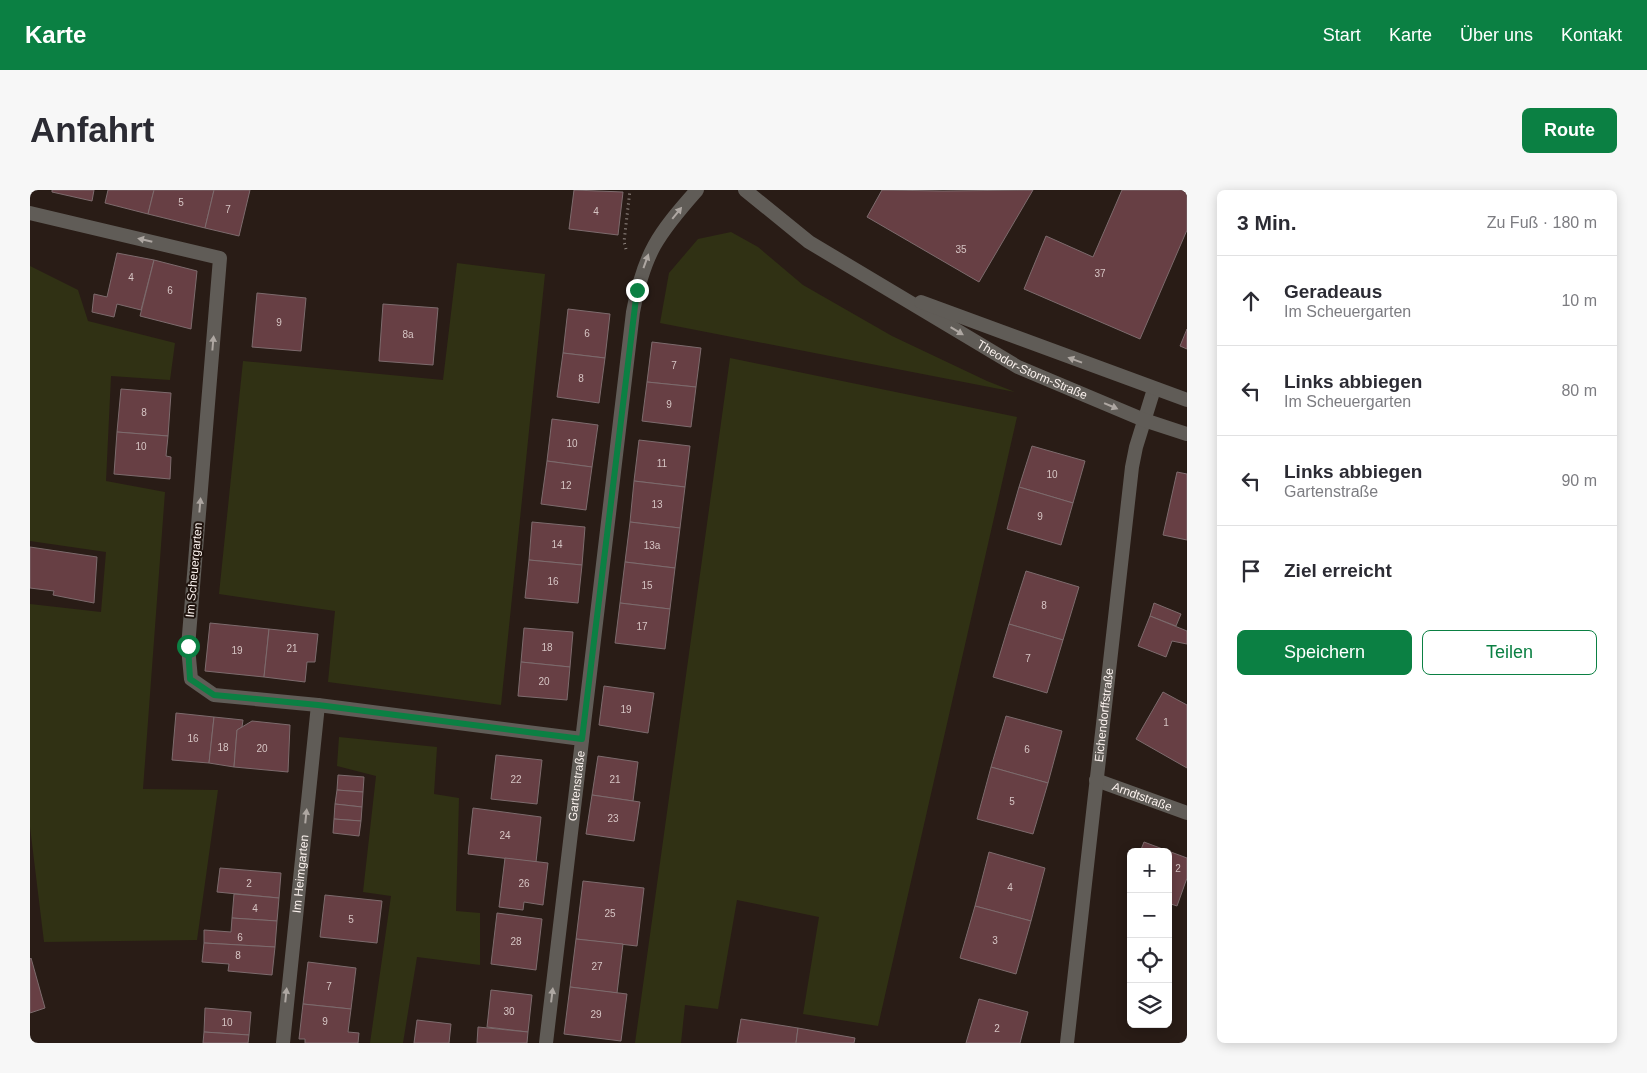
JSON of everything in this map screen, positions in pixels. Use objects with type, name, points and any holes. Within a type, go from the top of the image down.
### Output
[{"type":"street","name":"Gartenstraße","points":[[546,1043],[637,290],[647,257],[658,236],[697,190]]},
{"type":"street","name":"Theodor-Storm-Straße","points":[[745,190],[809,242],[1018,367],[1144,420],[1187,434]]},
{"type":"street","name":"Im Scheuergarten","points":[[30,213],[220,258],[188,646],[190,679],[214,695],[318,705],[582,739]]},
{"type":"street","name":"Theodor-Storm-Straße","points":[[885,288],[1187,400]]},
{"type":"street","name":"Eichendorffstraße","points":[[1067,1043],[1132,467],[1136,447],[1154,389]]},
{"type":"street","name":"Im Heimgarten","points":[[283,1043],[282,1033],[318,705]]},
{"type":"street","name":"Arndtstraße","points":[[1096,780],[1187,813]]},
{"type":"green space","points":[[731,232],[758,247],[803,285],[892,336],[987,381],[1015,392],[660,323],[669,273],[698,239]]},
{"type":"green space","points":[[457,263],[545,274],[501,705],[328,682],[335,611],[219,594],[243,361],[443,380]]},
{"type":"green space","points":[[30,266],[78,290],[88,321],[175,343],[170,380],[111,376],[106,481],[165,492],[143,789],[218,790],[197,940],[44,942],[30,827],[30,604],[101,612],[106,552],[30,541]]},
{"type":"green space","points":[[730,358],[1017,417],[878,1026],[803,1014],[819,917],[737,900],[718,1009],[685,1005],[681,1043],[635,1043]]},
{"type":"green space","points":[[339,737],[437,747],[434,794],[459,798],[456,911],[480,913],[480,965],[417,957],[403,1043],[370,1043],[391,896],[363,892],[376,776],[337,766]]},
{"type":"building","points":[[52,190],[94,190],[92,201],[52,192]]},
{"type":"building","points":[[108,190],[154,190],[148,214],[105,203]]},
{"type":"building","points":[[154,190],[214,190],[205,228],[148,214]]},
{"type":"building","points":[[214,190],[250,190],[239,236],[205,228]]},
{"type":"building","points":[[574,190],[623,192],[618,235],[569,229]]},
{"type":"building","points":[[882,190],[1033,190],[979,282],[867,217]]},
{"type":"building","points":[[1122,190],[1187,190],[1187,230],[1140,339],[1024,289],[1046,236],[1093,257]]},
{"type":"building","points":[[117,253],[154,260],[141,310],[117,304],[114,317],[92,312],[94,294],[107,297]]},
{"type":"building","points":[[154,260],[197,271],[191,329],[140,316]]},
{"type":"building","points":[[257,293],[306,298],[301,351],[252,347]]},
{"type":"building","points":[[383,304],[438,308],[433,365],[379,361]]},
{"type":"building","points":[[568,309],[610,314],[605,358],[563,353]]},
{"type":"building","points":[[1187,329],[1187,349],[1180,346]]},
{"type":"building","points":[[652,342],[701,348],[696,387],[647,382]]},
{"type":"building","points":[[563,353],[605,358],[599,403],[557,397]]},
{"type":"building","points":[[647,382],[696,387],[691,427],[642,421]]},
{"type":"building","points":[[121,389],[171,393],[168,436],[117,432]]},
{"type":"building","points":[[552,419],[598,425],[592,467],[547,461]]},
{"type":"building","points":[[117,432],[168,436],[166,456],[171,457],[170,479],[114,474]]},
{"type":"building","points":[[639,440],[690,446],[685,487],[634,481]]},
{"type":"building","points":[[1032,446],[1085,461],[1073,503],[1019,487]]},
{"type":"building","points":[[547,461],[592,467],[586,510],[541,504]]},
{"type":"building","points":[[1177,472],[1187,474],[1187,540],[1163,535]]},
{"type":"building","points":[[634,481],[685,487],[680,528],[630,522]]},
{"type":"building","points":[[1019,487],[1073,503],[1061,545],[1007,529]]},
{"type":"building","points":[[532,522],[585,527],[582,565],[529,560]]},
{"type":"building","points":[[630,522],[680,528],[675,568],[625,562]]},
{"type":"building","points":[[30,547],[97,557],[94,603],[53,595],[54,591],[30,588]]},
{"type":"building","points":[[529,560],[582,565],[578,603],[525,598]]},
{"type":"building","points":[[625,562],[675,568],[670,609],[620,603]]},
{"type":"building","points":[[1026,571],[1079,587],[1063,640],[1009,624]]},
{"type":"building","points":[[620,603],[670,609],[665,649],[615,643]]},
{"type":"building","points":[[1154,603],[1181,614],[1176,626],[1150,616]]},
{"type":"building","points":[[1150,616],[1187,631],[1187,644],[1172,641],[1166,657],[1138,646]]},
{"type":"building","points":[[210,623],[269,629],[264,677],[205,671]]},
{"type":"building","points":[[1009,624],[1063,640],[1047,693],[993,677]]},
{"type":"building","points":[[524,628],[573,632],[570,667],[521,662]]},
{"type":"building","points":[[269,629],[318,634],[315,662],[307,662],[305,682],[264,677]]},
{"type":"building","points":[[521,662],[570,667],[567,700],[518,696]]},
{"type":"building","points":[[604,686],[654,693],[648,733],[599,725]]},
{"type":"building","points":[[1163,692],[1187,705],[1187,768],[1136,739]]},
{"type":"building","points":[[176,713],[214,717],[209,763],[172,760]]},
{"type":"building","points":[[1006,716],[1062,731],[1048,783],[991,767]]},
{"type":"building","points":[[214,717],[243,720],[242,727],[237,730],[234,767],[209,763]]},
{"type":"building","points":[[252,721],[290,725],[288,772],[234,767],[237,730]]},
{"type":"building","points":[[496,755],[542,760],[537,804],[491,799]]},
{"type":"building","points":[[598,756],[638,762],[633,801],[592,795]]},
{"type":"building","points":[[991,767],[1048,783],[1033,834],[977,819]]},
{"type":"building","points":[[338,775],[364,777],[363,792],[337,790]]},
{"type":"building","points":[[337,790],[363,792],[362,807],[335,804]]},
{"type":"building","points":[[592,795],[640,802],[634,841],[586,834]]},
{"type":"building","points":[[335,804],[362,807],[361,821],[334,819]]},
{"type":"building","points":[[473,808],[541,817],[536,862],[468,854]]},
{"type":"building","points":[[334,819],[361,821],[359,836],[333,833]]},
{"type":"building","points":[[1144,842],[1160,848],[1142,848]]},
{"type":"building","points":[[989,852],[1045,868],[1031,921],[975,906]]},
{"type":"building","points":[[1172,852],[1187,858],[1187,878],[1177,906],[1172,904]]},
{"type":"building","points":[[505,858],[548,863],[543,905],[524,902],[523,910],[499,907]]},
{"type":"building","points":[[220,868],[281,873],[279,898],[217,892]]},
{"type":"building","points":[[583,881],[644,888],[637,946],[576,939]]},
{"type":"building","points":[[234,894],[279,898],[277,921],[232,918]]},
{"type":"building","points":[[325,895],[382,901],[377,943],[320,937]]},
{"type":"building","points":[[975,906],[1031,921],[1016,974],[960,958]]},
{"type":"building","points":[[497,913],[542,919],[536,970],[491,964]]},
{"type":"building","points":[[232,918],[277,921],[275,947],[204,943],[204,930],[231,932]]},
{"type":"building","points":[[576,939],[623,944],[617,993],[570,987]]},
{"type":"building","points":[[204,943],[275,947],[272,975],[228,971],[229,964],[202,962]]},
{"type":"building","points":[[30,959],[45,1008],[30,1013]]},
{"type":"building","points":[[308,962],[356,968],[351,1009],[303,1004]]},
{"type":"building","points":[[570,987],[627,994],[621,1041],[564,1034]]},
{"type":"building","points":[[491,990],[532,995],[528,1032],[487,1027]]},
{"type":"building","points":[[979,999],[1028,1012],[1020,1043],[966,1043]]},
{"type":"building","points":[[303,1004],[351,1009],[348,1032],[359,1033],[358,1043],[305,1043],[305,1039],[299,1039]]},
{"type":"building","points":[[205,1008],[251,1012],[249,1035],[204,1032]]},
{"type":"building","points":[[741,1019],[798,1028],[796,1043],[737,1043]]},
{"type":"building","points":[[417,1020],[451,1024],[449,1043],[414,1043]]},
{"type":"building","points":[[478,1027],[528,1032],[527,1043],[477,1043]]},
{"type":"building","points":[[798,1028],[855,1038],[854,1043],[796,1043]]},
{"type":"building","points":[[204,1032],[249,1035],[248,1043],[203,1043]]},
{"type":"route","points":[[188,646],[190,679],[214,695],[318,705],[582,739],[637,290]]}]
